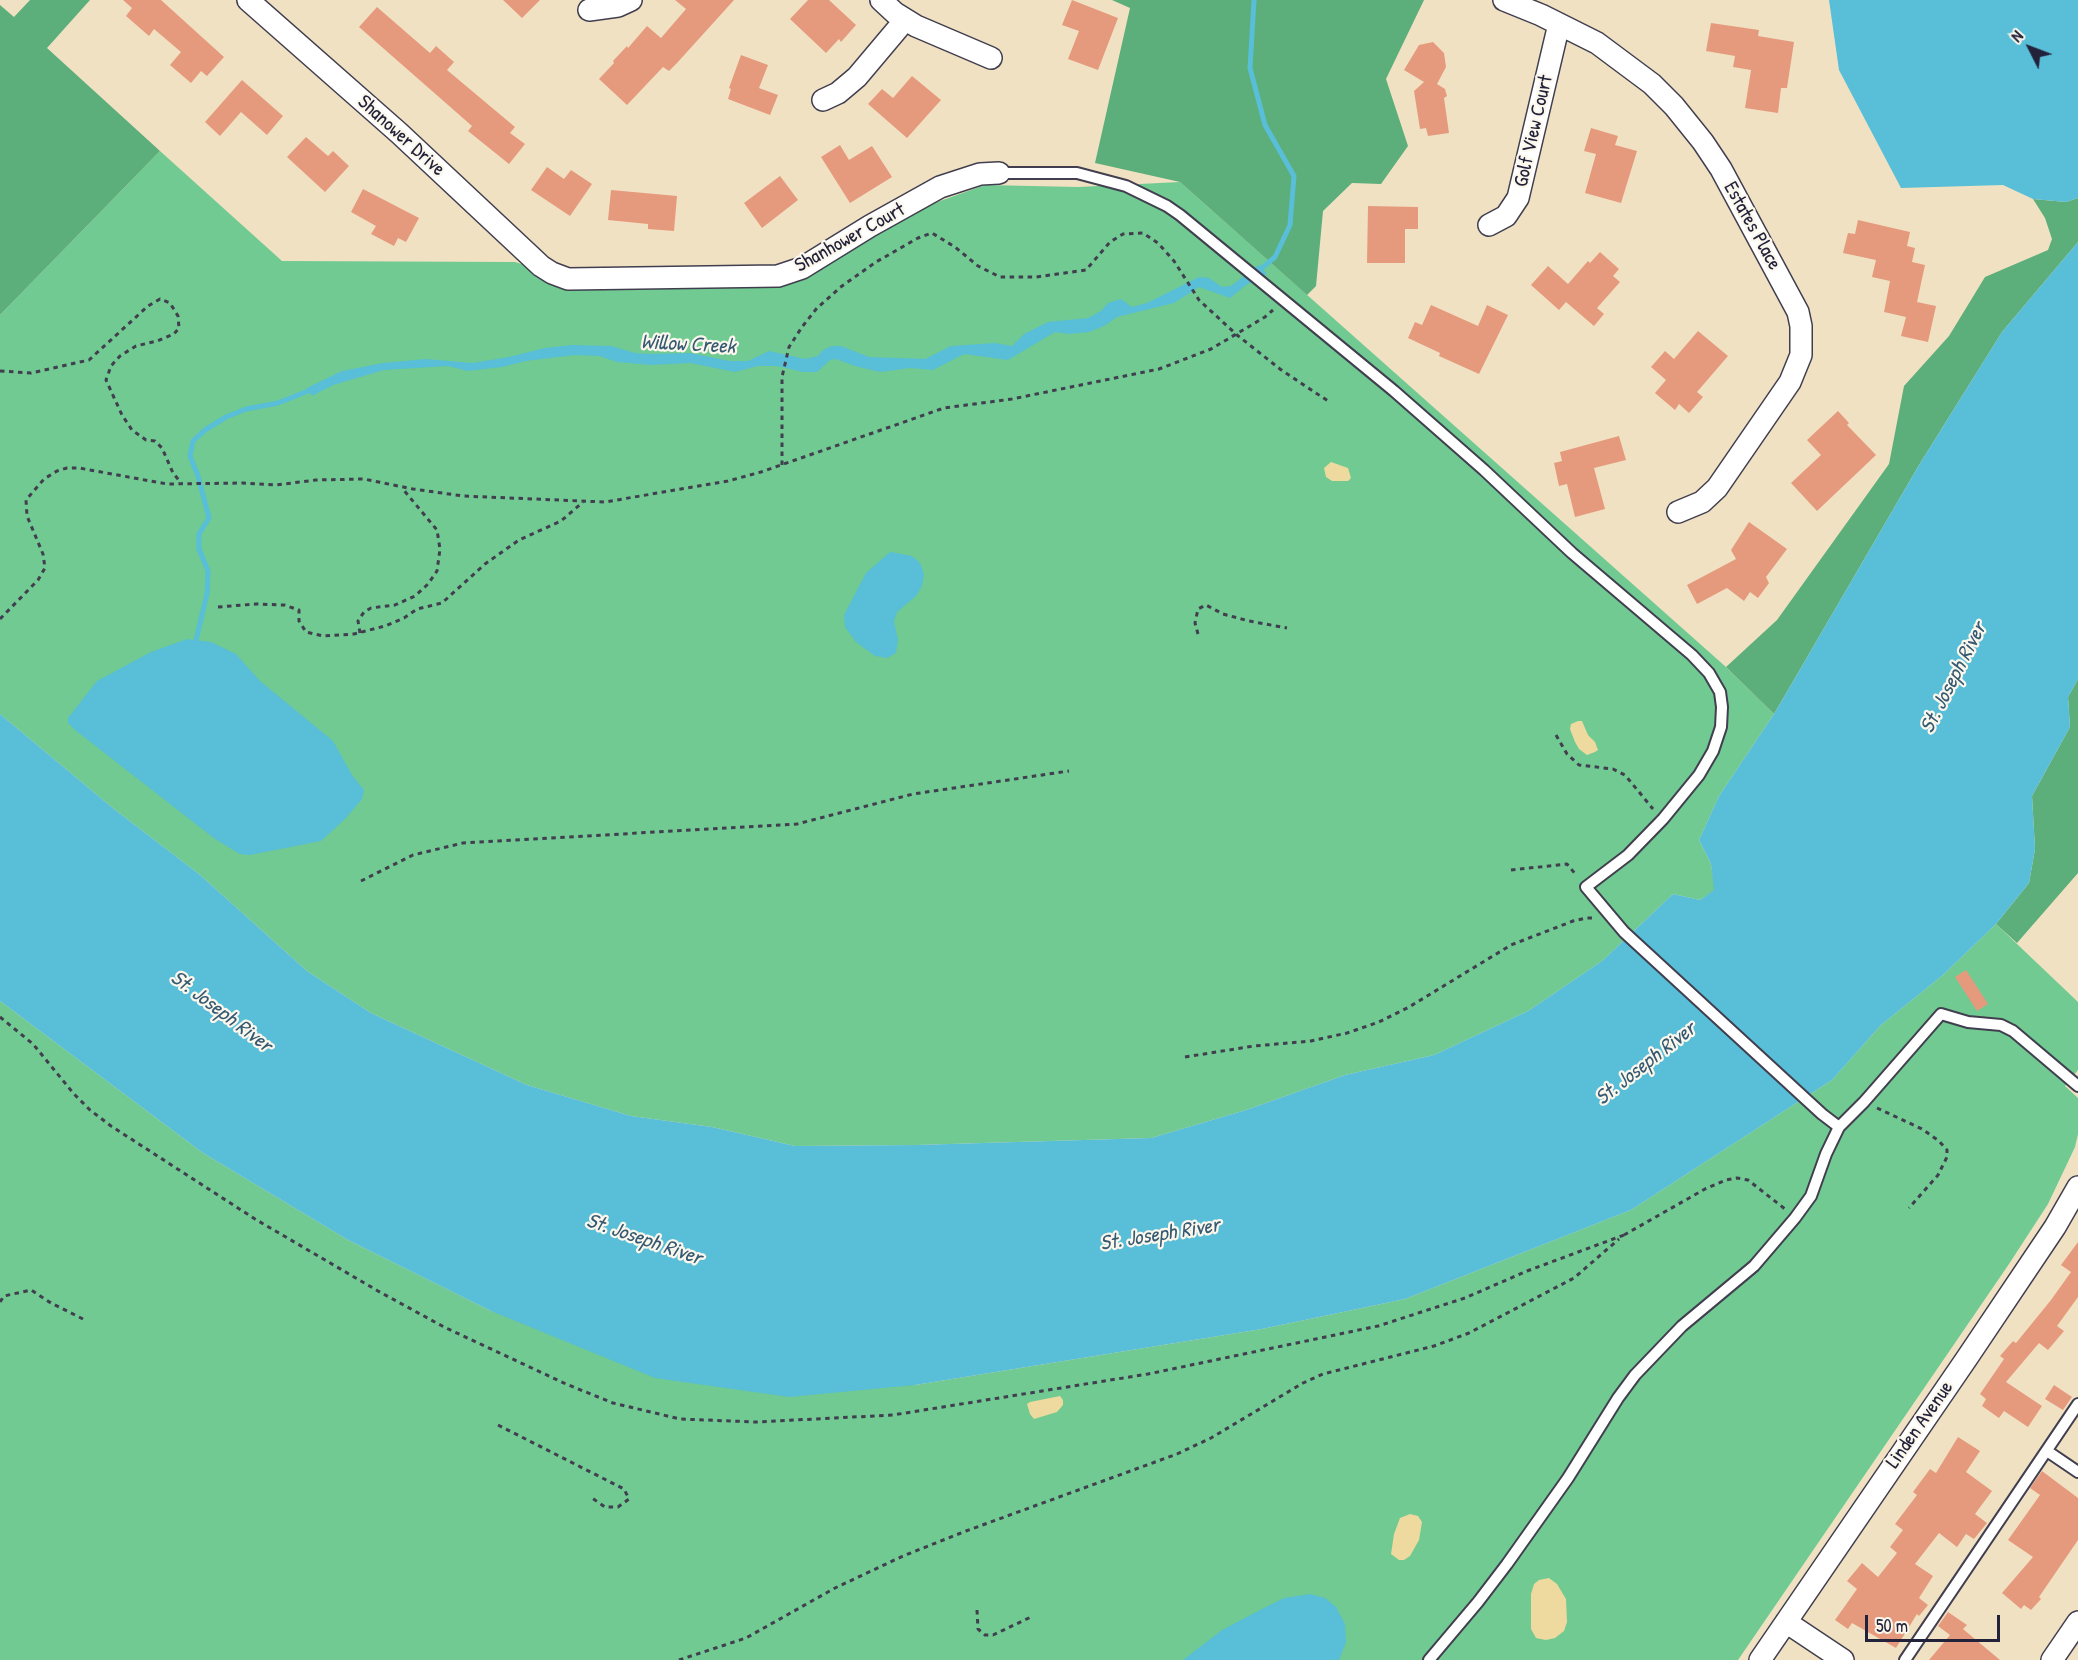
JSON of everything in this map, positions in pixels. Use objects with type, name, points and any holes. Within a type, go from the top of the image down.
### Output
[{"type":"street","name":"Shanower Drive","points":[[248,0],[399,133],[541,266],[552,273]]},
{"type":"street","points":[[590,10],[618,6],[631,0]]},
{"type":"street","points":[[881,0],[905,20],[991,58]]},
{"type":"street","name":"Estates Place","points":[[1504,0],[1598,44],[1652,84],[1674,106],[1703,142],[1720,169],[1795,305],[1801,326],[1801,355],[1790,382],[1717,488],[1702,502],[1678,512]]},
{"type":"street","points":[[823,100],[838,93],[857,77],[905,20]]},
{"type":"street","name":"Golf View Court","points":[[1490,225],[1506,216],[1518,198],[1559,24]]},
{"type":"street","name":"Shanhower Court","points":[[552,273],[568,279],[778,276],[802,268],[940,187],[980,174],[999,173]]},
{"type":"street","name":"Linden Avenue","points":[[1760,1660],[2030,1265],[2078,1187]]},
{"type":"street","points":[[1785,1622],[1843,1660]]},
{"type":"street","points":[[2052,1660],[2078,1622]]},
{"type":"lane","points":[[999,173],[1077,173],[1126,186],[1180,215],[1394,391],[1572,553],[1692,655],[1709,673],[1720,692],[1722,707],[1721,727],[1713,751],[1699,775],[1663,819],[1628,855],[1586,887],[1624,932],[1839,1127]]},
{"type":"lane","points":[[1430,1660],[1507,1564],[1568,1478],[1635,1375],[1682,1326],[1754,1266],[1795,1218],[1811,1196],[1826,1154],[1839,1127],[1864,1102],[1941,1014],[1968,1022],[2001,1025],[2013,1031],[2078,1086]]},
{"type":"lane","points":[[1905,1660],[2078,1404]]},
{"type":"lane","points":[[2047,1451],[2078,1472]]},
{"type":"path","points":[[782,465],[782,377],[789,347],[817,308],[842,286],[876,262],[918,238],[932,233],[955,247],[978,266],[1000,277],[1036,277],[1086,270],[1110,242],[1123,234],[1143,233],[1158,243],[1174,261],[1195,295],[1237,335],[1280,369],[1328,401]]},
{"type":"path","points":[[0,371],[31,372],[89,360],[148,306],[160,299],[170,303],[178,316],[179,328],[174,334],[136,346],[120,356],[111,366],[106,380],[110,393],[132,429],[146,440],[155,441],[162,448],[182,484]]},
{"type":"path","points":[[0,619],[38,580],[45,568],[43,554],[27,516],[26,500],[44,479],[57,471],[79,468],[167,484],[276,485],[316,480],[364,479],[463,496],[605,502],[728,481],[782,465],[944,408],[1012,399],[1159,369],[1211,349],[1237,335],[1265,317],[1284,301]]},
{"type":"path","points":[[360,633],[358,621],[364,612],[415,596],[428,584],[436,571],[440,549],[437,530],[400,487]]},
{"type":"path","points":[[218,607],[256,604],[284,606],[299,610],[299,621],[306,632],[323,636],[360,633],[404,618],[417,609],[442,603],[493,558],[519,540],[561,521],[584,501]]},
{"type":"path","points":[[1198,634],[1195,623],[1198,609],[1206,605],[1224,614],[1287,628]]},
{"type":"path","points":[[1557,735],[1567,754],[1579,765],[1613,769],[1625,775],[1663,819]]},
{"type":"path","points":[[361,881],[413,855],[463,843],[797,824],[913,794],[1069,771]]},
{"type":"path","points":[[1511,870],[1567,864],[1586,887]]},
{"type":"path","points":[[1185,1057],[1254,1046],[1311,1041],[1347,1033],[1379,1022],[1511,945],[1586,918],[1614,920]]},
{"type":"path","points":[[0,1017],[33,1044],[74,1094],[111,1126],[255,1218],[378,1291],[444,1327],[566,1384],[613,1403],[680,1419],[756,1422],[893,1415],[1148,1374],[1378,1326],[1465,1298],[1527,1271],[1624,1235]]},
{"type":"path","points":[[1864,1102],[1922,1129],[1947,1150],[1947,1157],[1938,1175],[1909,1208]]},
{"type":"path","points":[[679,1660],[746,1638],[835,1588],[913,1552],[1177,1454],[1211,1438],[1303,1383],[1323,1374],[1434,1347],[1469,1333],[1574,1278],[1624,1235],[1725,1180],[1737,1178],[1748,1180],[1795,1218]]},
{"type":"path","points":[[0,1302],[4,1296],[31,1290],[87,1322]]},
{"type":"path","points":[[498,1425],[624,1489],[629,1498],[618,1508],[605,1507],[592,1498]]},
{"type":"path","points":[[977,1610],[978,1629],[985,1635],[993,1635],[1031,1617]]},
{"type":"green space","points":[[30,0],[90,0],[47,48],[160,151],[0,315],[0,5],[14,17]]},
{"type":"green space","points":[[1112,0],[1424,0],[1386,79],[1408,146],[1381,184],[1352,183],[1323,211],[1316,286],[1307,295],[1180,182],[1095,163],[1130,8]]},
{"type":"green space","points":[[160,151],[282,261],[515,262],[568,279],[765,277],[870,226],[985,185],[1078,187],[1180,182],[1726,667],[1774,714],[1719,796],[1699,840],[1711,864],[1715,890],[1700,900],[1673,894],[1602,961],[1528,1011],[1434,1055],[1345,1075],[1246,1110],[1151,1138],[795,1146],[712,1127],[631,1116],[527,1085],[371,1013],[307,971],[199,874],[114,809],[0,714],[0,315]]},
{"type":"green space","points":[[2078,198],[2078,242],[2002,332],[1919,465],[1774,714],[1726,667],[1777,620],[1889,464],[1904,386],[1949,336],[1985,277],[2048,250],[2052,239],[2045,218],[2033,199],[2066,202]]},
{"type":"green space","points":[[2078,679],[2078,873],[2017,943],[1996,924],[2029,883],[2035,849],[2032,796],[2070,727],[2068,697]]},
{"type":"green space","points":[[1996,924],[2078,1002],[2078,1070],[2065,1086],[2078,1098],[2078,1134],[2075,1147],[2048,1204],[2009,1264],[1738,1660],[0,1660],[0,1001],[203,1153],[348,1240],[491,1311],[915,1385],[1262,1329],[1405,1299],[1631,1210],[1832,1080],[1881,1025],[1943,975]]},
{"type":"sand","points":[[1331,462],[1348,468],[1351,478],[1348,481],[1332,481],[1326,477],[1324,468]]},
{"type":"sand","points":[[1582,721],[1588,735],[1595,742],[1598,750],[1595,752],[1587,755],[1579,749],[1575,742],[1570,729],[1571,724]]},
{"type":"sand","points":[[1060,1396],[1063,1405],[1057,1412],[1034,1419],[1030,1414],[1027,1404],[1030,1402]]},
{"type":"sand","points":[[1410,1514],[1418,1516],[1422,1522],[1419,1540],[1410,1556],[1399,1560],[1391,1554],[1394,1534],[1400,1518]]},
{"type":"sand","points":[[1549,1578],[1557,1584],[1566,1599],[1567,1622],[1564,1631],[1555,1638],[1546,1640],[1536,1638],[1531,1629],[1531,1594],[1534,1584],[1539,1580]]},
{"type":"water","points":[[1829,0],[2078,0],[2078,198],[2066,202],[2033,199],[2003,185],[1901,188],[1839,70]]},
{"type":"water","name":"St. Joseph River","points":[[2078,242],[2078,679],[2068,697],[2070,727],[2032,796],[2035,849],[2029,883],[1996,924],[1943,975],[1881,1025],[1832,1080],[1631,1210],[1405,1299],[1262,1329],[915,1385],[789,1397],[655,1378],[491,1311],[348,1240],[203,1153],[0,1001],[0,714],[114,809],[199,874],[307,971],[371,1013],[527,1085],[631,1116],[712,1127],[795,1146],[1151,1138],[1246,1110],[1345,1075],[1434,1055],[1528,1011],[1602,961],[1673,894],[1700,900],[1714,890],[1711,864],[1699,840],[1719,796],[1774,714],[1919,465],[2002,332]]},
{"type":"water","points":[[1259,265],[1267,274],[1246,285],[1230,298],[1199,287],[1174,303],[1117,317],[1089,332],[1069,334],[1055,332],[1008,360],[964,354],[933,370],[910,368],[880,372],[836,359],[830,360],[817,372],[803,372],[777,366],[758,366],[735,372],[690,363],[651,365],[617,362],[599,356],[575,355],[468,371],[448,366],[384,370],[333,385],[312,396],[307,388],[342,371],[383,363],[426,359],[472,363],[545,348],[572,345],[611,346],[635,353],[690,353],[730,361],[748,361],[769,351],[805,359],[818,356],[823,350],[832,346],[841,346],[869,357],[925,359],[951,346],[995,343],[1012,346],[1024,334],[1048,322],[1088,318],[1101,311],[1108,303],[1121,299],[1132,307],[1147,303],[1199,277],[1209,278],[1222,287],[1231,286]]},
{"type":"water","points":[[890,552],[912,556],[920,563],[924,574],[922,586],[916,596],[897,612],[894,621],[898,640],[896,653],[887,658],[875,656],[856,642],[845,627],[844,615],[866,573]]},
{"type":"water","points":[[187,639],[211,642],[236,654],[260,681],[333,741],[352,775],[364,790],[362,799],[346,818],[321,841],[250,855],[240,854],[215,839],[68,723],[68,718],[97,681],[151,652]]},
{"type":"water","points":[[1310,1594],[1325,1598],[1336,1607],[1345,1624],[1346,1642],[1339,1660],[1183,1660],[1222,1630],[1266,1607],[1284,1598]]},
{"type":"building","points":[[123,0],[161,0],[224,57],[207,76],[201,71],[191,83],[170,65],[181,52],[154,29],[149,36],[126,16],[132,8]]},
{"type":"building","points":[[503,0],[540,0],[522,18]]},
{"type":"building","points":[[675,0],[734,0],[669,71],[663,67],[627,105],[599,79],[647,26],[661,38],[686,9]]},
{"type":"building","points":[[808,0],[829,0],[856,25],[841,42],[839,39],[826,53],[790,19]]},
{"type":"building","points":[[1072,0],[1118,18],[1098,70],[1068,59],[1079,31],[1062,25]]},
{"type":"building","points":[[377,7],[430,53],[436,46],[454,62],[447,70],[515,127],[510,133],[525,144],[509,164],[468,131],[472,126],[359,27]]},
{"type":"building","points":[[1711,23],[1759,30],[1758,36],[1794,42],[1787,88],[1781,88],[1778,113],[1745,108],[1751,70],[1733,67],[1735,56],[1706,51]]},
{"type":"building","points":[[1433,42],[1444,53],[1446,67],[1437,84],[1445,89],[1447,96],[1444,98],[1449,133],[1428,136],[1426,128],[1420,129],[1414,91],[1424,82],[1404,70],[1419,45]]},
{"type":"building","points":[[741,55],[768,65],[759,88],[778,95],[770,115],[728,99],[731,89],[729,88]]},
{"type":"building","points":[[912,76],[941,100],[907,138],[868,104],[882,89],[893,98]]},
{"type":"building","points":[[242,80],[283,116],[267,135],[241,112],[220,136],[205,122]]},
{"type":"building","points":[[1591,128],[1618,136],[1615,145],[1637,151],[1621,203],[1585,193],[1596,154],[1584,151]]},
{"type":"building","points":[[306,137],[328,156],[333,151],[349,166],[325,192],[287,157]]},
{"type":"building","points":[[840,145],[849,160],[872,146],[892,177],[850,203],[821,157]]},
{"type":"building","points":[[547,167],[564,179],[571,170],[592,184],[570,216],[531,190]]},
{"type":"building","points":[[780,176],[798,200],[762,228],[744,203]]},
{"type":"building","points":[[363,189],[419,218],[406,242],[398,238],[394,246],[371,234],[376,226],[351,212]]},
{"type":"building","points":[[611,190],[677,196],[674,231],[648,229],[648,224],[608,220]]},
{"type":"building","points":[[1368,206],[1418,207],[1418,229],[1405,229],[1405,263],[1367,263]]},
{"type":"building","points":[[1858,220],[1910,232],[1907,246],[1915,248],[1912,262],[1925,265],[1917,302],[1936,306],[1928,342],[1901,336],[1906,317],[1884,312],[1890,281],[1872,277],[1876,260],[1843,253],[1848,233],[1855,234]]},
{"type":"building","points":[[1600,252],[1619,269],[1613,276],[1620,282],[1597,308],[1604,314],[1594,326],[1566,302],[1559,310],[1531,285],[1548,266],[1568,284],[1588,261],[1590,263]]},
{"type":"building","points":[[1431,305],[1478,326],[1487,305],[1508,315],[1479,374],[1439,356],[1440,353],[1408,338],[1415,322],[1422,325]]},
{"type":"building","points":[[1698,331],[1728,356],[1697,392],[1703,397],[1689,413],[1679,404],[1675,410],[1655,393],[1666,380],[1651,367],[1665,351],[1674,359]]},
{"type":"building","points":[[1838,411],[1849,423],[1847,425],[1876,455],[1817,511],[1791,483],[1821,455],[1807,440]]},
{"type":"building","points":[[1619,436],[1626,460],[1594,468],[1605,509],[1575,517],[1567,484],[1559,486],[1554,463],[1562,461],[1560,452]]},
{"type":"building","points":[[1749,522],[1787,549],[1766,577],[1769,583],[1758,598],[1750,592],[1744,601],[1727,588],[1697,604],[1687,585],[1736,559],[1731,550]]},
{"type":"building","points":[[1966,970],[1988,1004],[1977,1011],[1955,977]]},
{"type":"building","points":[[2078,1242],[2078,1297],[2057,1326],[2064,1331],[2048,1350],[2039,1343],[2006,1382],[2042,1406],[2028,1427],[2004,1411],[1999,1418],[1982,1406],[1986,1399],[1980,1394],[2004,1359],[2000,1356],[2013,1341],[2016,1343],[2071,1272],[2061,1265]]},
{"type":"building","points":[[2054,1385],[2072,1397],[2063,1410],[2045,1399]]},
{"type":"building","points":[[1958,1437],[1980,1451],[1966,1472],[1992,1491],[1975,1514],[1987,1523],[1974,1539],[1966,1534],[1957,1547],[1939,1533],[1915,1564],[1933,1576],[1919,1598],[1928,1605],[1919,1616],[1917,1614],[1896,1648],[1852,1623],[1848,1629],[1835,1620],[1857,1589],[1847,1581],[1862,1563],[1878,1577],[1897,1553],[1890,1547],[1903,1530],[1895,1524],[1917,1495],[1913,1492],[1930,1469],[1936,1473]]},
{"type":"building","points":[[2042,1471],[2078,1498],[2078,1540],[2039,1597],[2041,1599],[2031,1610],[2024,1605],[2021,1609],[2002,1593],[2033,1557],[2008,1540],[2040,1495],[2030,1488]]},
{"type":"building","points":[[1948,1612],[1967,1625],[1963,1629],[2000,1660],[1929,1660],[1950,1635],[1938,1626]]},
{"type":"waterway","name":"Willow Creek","points":[[1254,0],[1250,68],[1265,125],[1294,176],[1290,225],[1275,257],[1256,273]]},
{"type":"waterway","name":"Willow Creek","points":[[196,640],[207,594],[208,571],[199,549],[199,534],[209,518],[190,456],[193,441],[205,430],[226,417],[246,409],[278,403],[313,389]]}]
